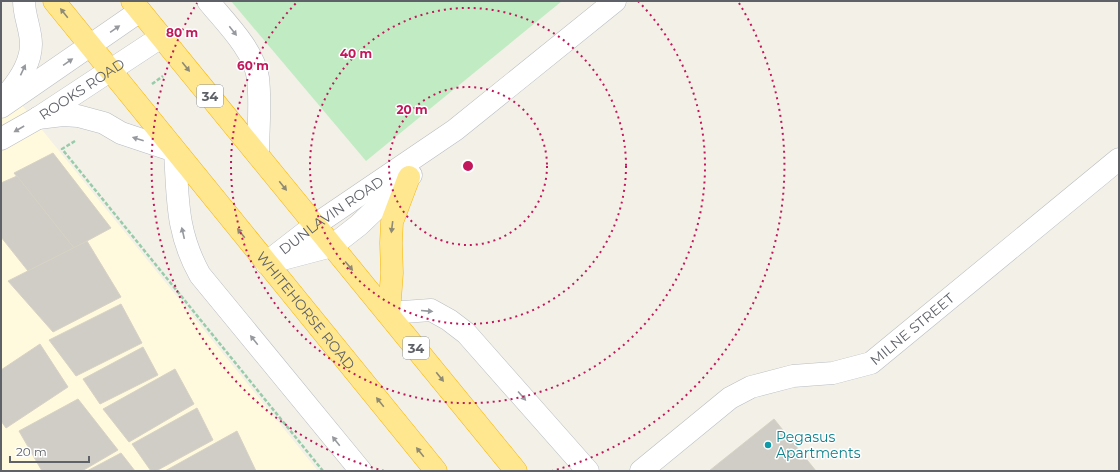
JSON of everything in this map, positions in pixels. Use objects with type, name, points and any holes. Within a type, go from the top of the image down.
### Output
[{"type":"highway","name":"WHITEHORSE ROAD","points":[[54,1],[436,471]]},
{"type":"highway","name":"34","points":[[136,6],[332,246],[389,312],[516,471]]},
{"type":"highway","points":[[389,312],[392,273],[392,222],[409,177]]},
{"type":"street","points":[[1,102],[20,78],[30,54],[31,44],[24,1]]},
{"type":"street","points":[[208,1],[236,34],[252,59],[258,77],[258,155]]},
{"type":"street","name":"DUNLAVIN ROAD","points":[[266,263],[315,225],[455,130],[615,1]]},
{"type":"street","points":[[1,107],[91,46],[136,6]]},
{"type":"street","name":"ROOKS ROAD","points":[[1,139],[38,118],[161,37]]},
{"type":"street","points":[[38,118],[63,115],[78,116],[104,124],[121,133],[175,151],[183,234],[190,256],[200,275],[361,471]]},
{"type":"street","name":"DUNLAVIN ROAD","points":[[266,263],[332,246],[359,225],[455,130]]},
{"type":"street","name":"MILNE STREET","points":[[641,471],[730,398],[751,387],[793,376],[833,373],[871,363],[1119,159]]},
{"type":"street","points":[[389,312],[431,310],[449,320],[466,333],[588,471]]},
{"type":"shaded area","points":[[1,79],[318,471],[1,471]]},
{"type":"green space","points":[[231,1],[562,1],[366,161]]},
{"type":"building","points":[[53,153],[111,228],[74,248],[14,173]]},
{"type":"building","points":[[17,176],[74,248],[28,271],[1,237],[1,183]]},
{"type":"building","points":[[87,241],[121,297],[53,332],[8,281]]},
{"type":"building","points":[[121,304],[142,343],[76,376],[49,340]]},
{"type":"building","points":[[40,344],[68,387],[6,428],[1,421],[1,370]]},
{"type":"building","points":[[143,347],[158,375],[100,404],[83,379]]},
{"type":"building","points":[[175,369],[194,404],[129,442],[103,409]]},
{"type":"building","points":[[78,399],[118,450],[82,471],[42,471],[19,431]]},
{"type":"building","points":[[197,408],[213,440],[156,471],[151,471],[132,444]]},
{"type":"building","name":"Pegasus Apartments","points":[[774,419],[816,471],[709,471]]},
{"type":"building","points":[[237,431],[256,471],[165,471]]},
{"type":"building","points":[[121,453],[135,471],[87,471]]},
{"type":"place","name":"Pegasus Apartments","points":[[768,445]]}]
